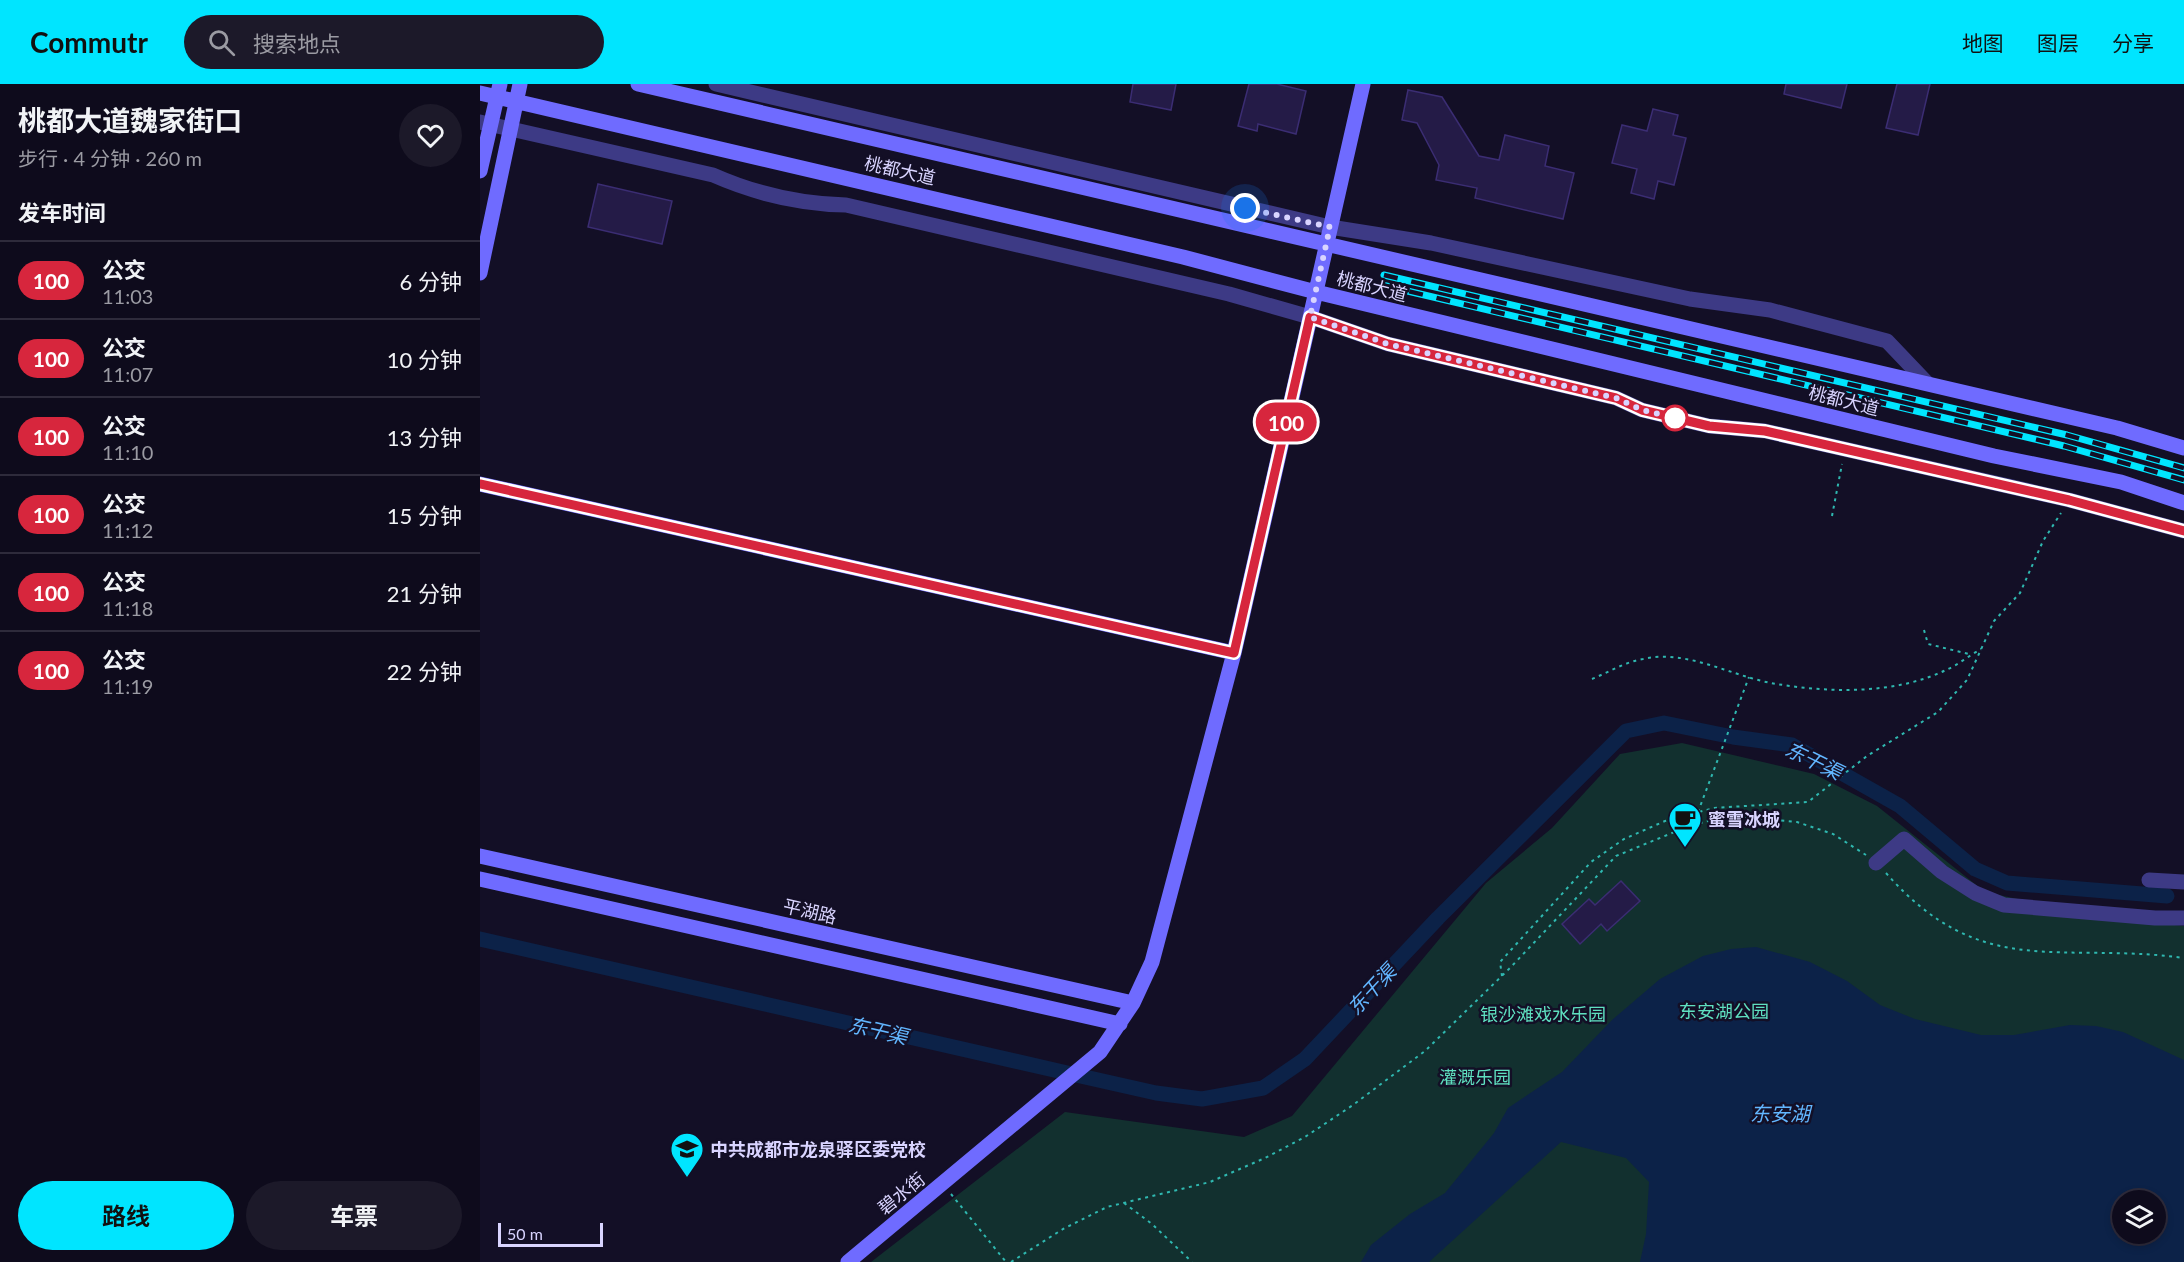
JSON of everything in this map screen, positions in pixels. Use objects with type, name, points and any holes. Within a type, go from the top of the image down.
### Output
[{"type":"main road","points":[[480,273],[520,84]]},
{"type":"main road","name":"桃都大道","points":[[638,84],[1927,383],[2117,428],[2184,448]]},
{"type":"main road","name":"碧水街","points":[[848,1262],[1035,1109],[1100,1052],[1133,1004],[1152,962],[1234,653],[1363,84]]},
{"type":"main road","points":[[480,171],[485,123],[499,90]]},
{"type":"main road","name":"桃都大道","points":[[480,93],[499,90],[517,101],[1171,254],[1316,292],[1994,456],[2121,482],[2184,503]]},
{"type":"main road","points":[[480,484],[1234,653]]},
{"type":"main road","name":"平湖路","points":[[480,856],[1133,1004]]},
{"type":"main road","points":[[480,879],[1120,1024]]},
{"type":"street","points":[[717,84],[1330,227],[1431,243],[1690,299],[1770,310],[1887,341],[1927,383]]},
{"type":"street","points":[[485,123],[713,175],[744,189],[813,205],[846,205],[1229,294],[1310,317],[1388,344],[1616,398],[1642,410],[1709,426],[1765,431],[2069,500],[2184,531]]},
{"type":"street","points":[[1876,863],[1904,839],[1942,872],[1975,893],[2004,905],[2155,918],[2184,918]]},
{"type":"street","points":[[2149,880],[2184,882]]},
{"type":"path","points":[[1832,516],[1845,449]]},
{"type":"path","points":[[1502,977],[1500,962],[1591,862],[1624,839],[1665,821],[1714,808],[1808,802],[1867,756],[1938,712],[1967,680],[1994,621],[2020,593],[2043,541],[2069,500]]},
{"type":"path","points":[[1924,630],[1928,644],[1971,655]]},
{"type":"path","points":[[1592,680],[1624,664],[1667,656],[1799,688],[1863,689],[1922,679],[1947,670],[1981,648]]},
{"type":"path","points":[[1698,812],[1749,677]]},
{"type":"path","points":[[1011,1262],[1063,1229],[1107,1207],[1210,1182],[1265,1158],[1305,1137],[1425,1051],[1502,977],[1616,856],[1689,826],[1716,819],[1744,817],[1797,822],[1833,834],[1876,863],[1930,916],[1985,944],[2045,954],[2116,952],[2184,958]]},
{"type":"path","points":[[943,1184],[1006,1262]]},
{"type":"path","points":[[1124,1203],[1152,1224],[1192,1262]]},
{"type":"green space","name":"东安湖公园","points":[[1682,743],[1814,774],[1877,806],[1985,892],[2102,917],[2184,926],[2184,1262],[871,1262],[1065,1112],[1244,1137],[1292,1116],[1486,883],[1552,828],[1620,754]]},
{"type":"water","name":"东安湖","points":[[1756,947],[1810,962],[1847,981],[1880,1005],[1915,1019],[1981,1035],[2014,1035],[2070,1025],[2096,1026],[2123,1032],[2184,1060],[2184,1262],[1640,1262],[1646,1234],[1649,1182],[1626,1158],[1561,1142],[1429,1262],[1361,1262],[1371,1245],[1410,1214],[1445,1193],[1494,1133],[1508,1108],[1562,1072],[1612,1020],[1660,979],[1703,956],[1731,949]]},
{"type":"building","points":[[1133,84],[1176,84],[1171,110],[1130,102]]},
{"type":"building","points":[[1249,84],[1277,84],[1306,91],[1296,134],[1258,124],[1257,131],[1238,126]]},
{"type":"building","points":[[1786,84],[1847,84],[1841,108],[1784,94]]},
{"type":"building","points":[[1897,84],[1930,84],[1918,135],[1886,128]]},
{"type":"building","points":[[1408,90],[1442,97],[1479,156],[1499,160],[1505,135],[1549,146],[1545,166],[1574,173],[1563,219],[1475,198],[1477,188],[1436,180],[1439,165],[1417,123],[1402,120]]},
{"type":"building","points":[[1653,109],[1678,115],[1673,135],[1686,138],[1674,185],[1658,181],[1654,199],[1631,193],[1637,169],[1612,163],[1622,125],[1647,131]]},
{"type":"building","points":[[598,184],[672,201],[662,244],[588,227]]},
{"type":"building","points":[[1621,881],[1640,901],[1607,931],[1601,924],[1580,944],[1562,924],[1589,899],[1595,905]]},
{"type":"waterway","name":"东干渠","points":[[480,939],[1156,1093],[1202,1099],[1263,1088],[1305,1059],[1438,918],[1626,731],[1664,723],[1733,737],[1792,745],[1900,806],[1975,869],[2007,883],[2167,896]]},
{"type":"railway","points":[[1384,275],[2067,435],[2184,468]]},
{"type":"railway","points":[[1382,285],[2064,446],[2184,480]]},
{"type":"bus line","name":"100","points":[[480,484],[1234,653],[1310,317],[1388,344],[1616,398],[1642,410],[1709,426],[1765,431],[2069,500],[2184,531]]},
{"type":"place","name":"蜜雪冰城","points":[[1685,848]]},
{"type":"place","name":"中共成都市龙泉驿区委党校","points":[[687,1178]]},
{"type":"route","points":[[1245,208],[1330,227],[1310,317],[1388,344],[1616,398],[1642,410],[1675,418]]},
{"type":"park label","name":"银沙滩戏水乐园","points":[[1543,1014]]},
{"type":"park label","name":"灌溉乐园","points":[[1475,1077]]}]
